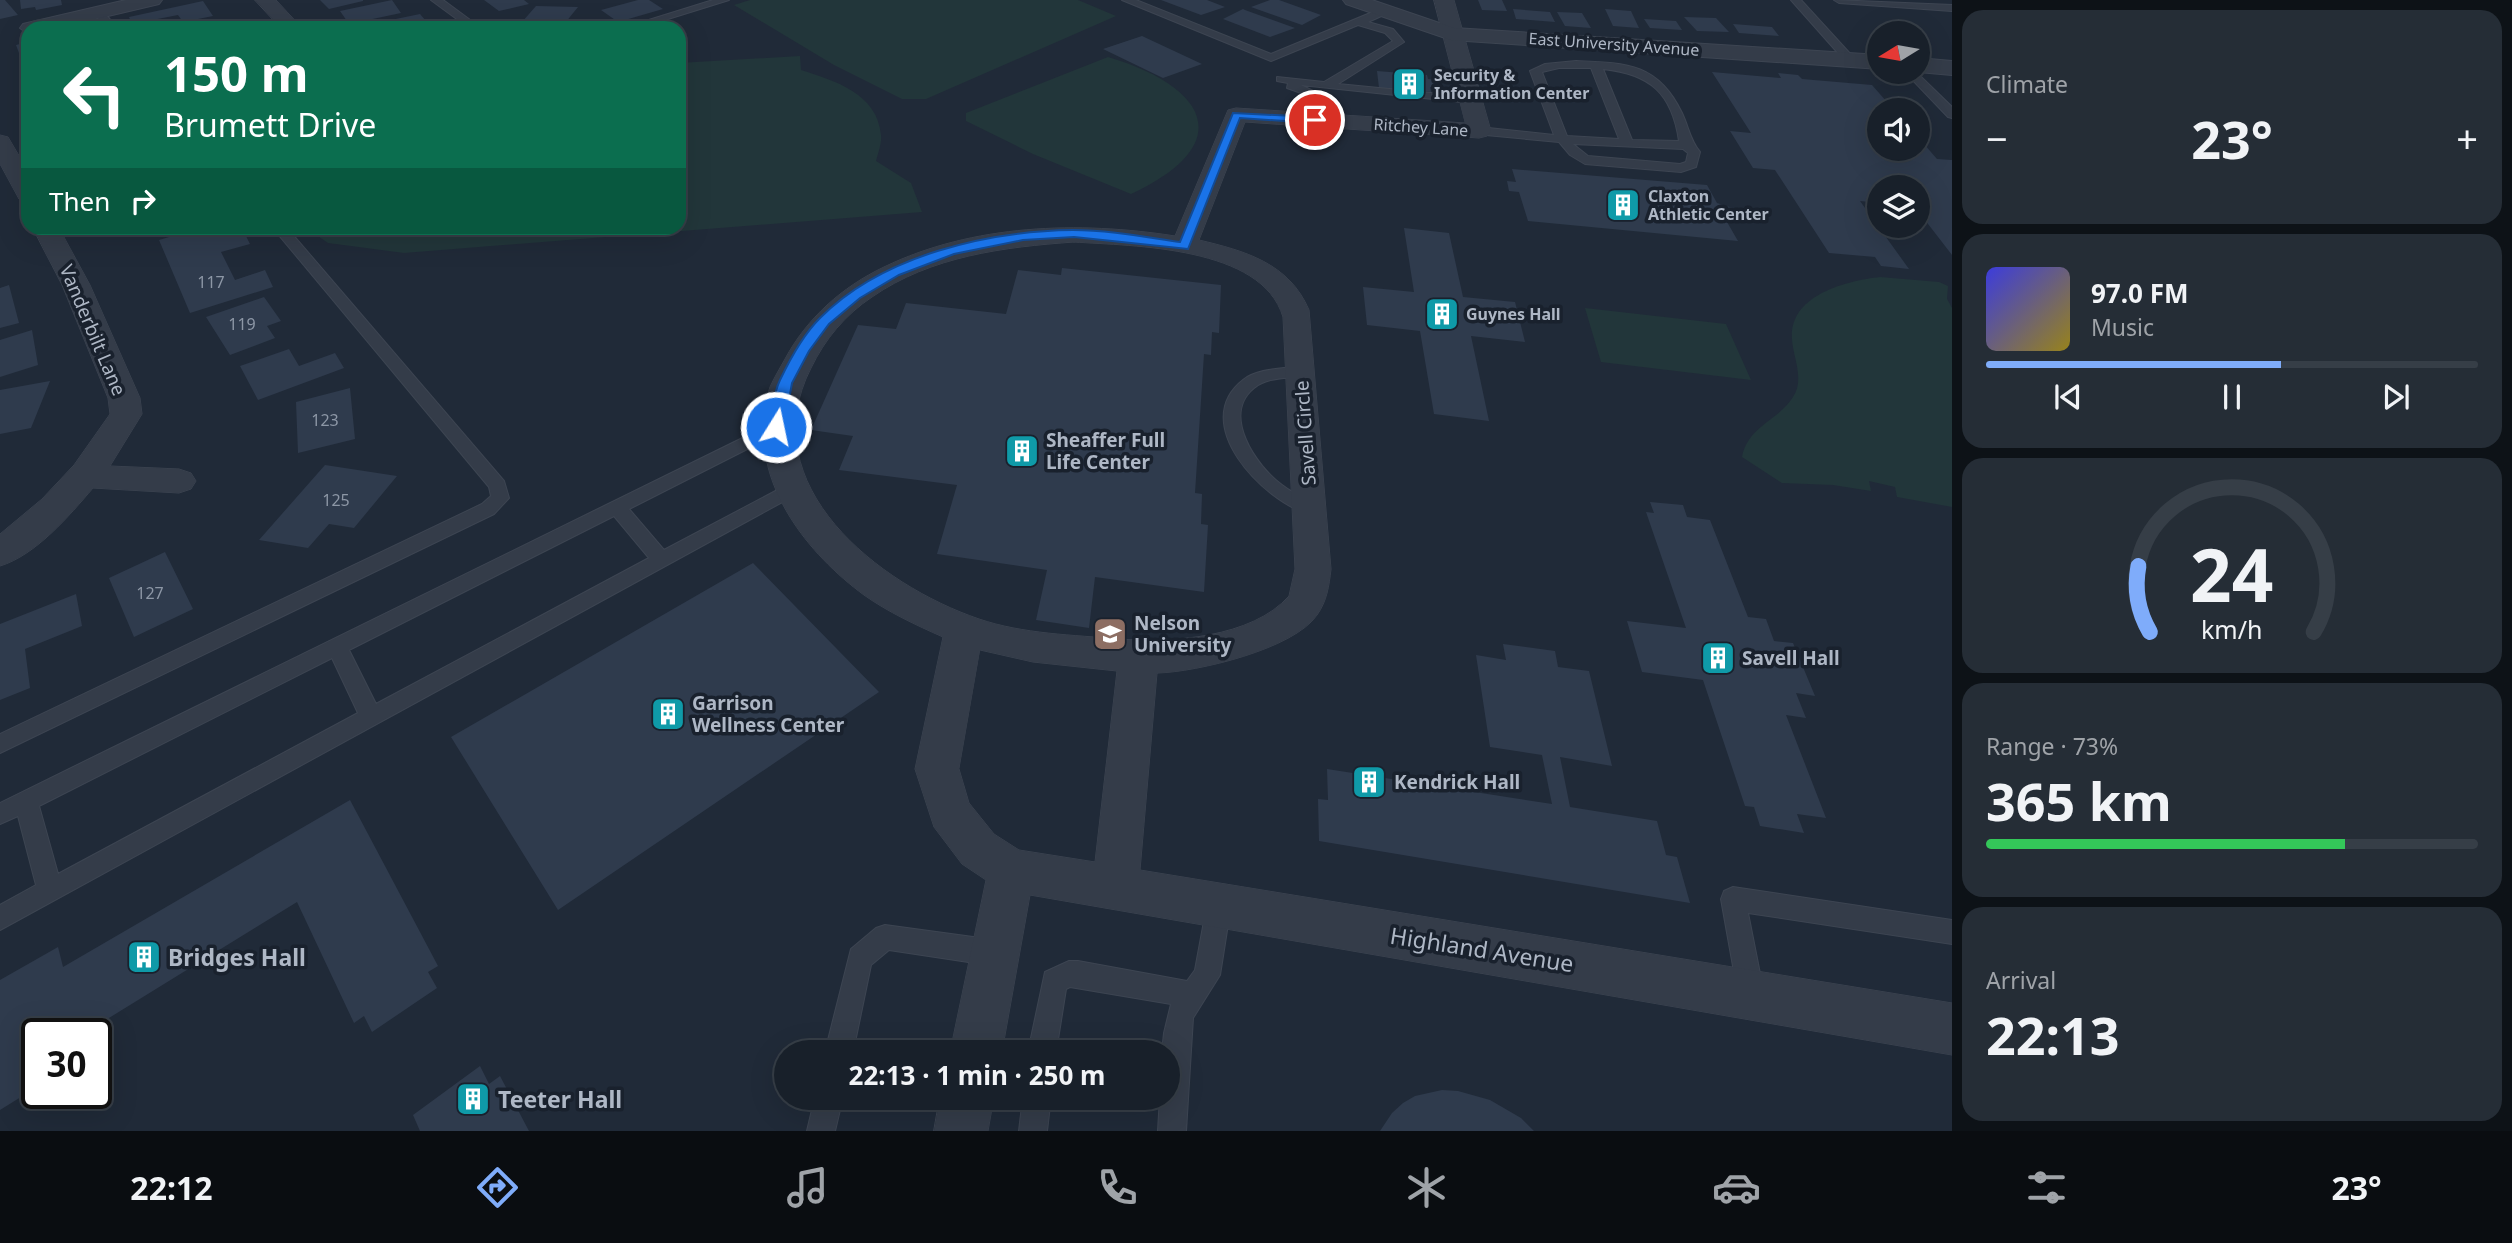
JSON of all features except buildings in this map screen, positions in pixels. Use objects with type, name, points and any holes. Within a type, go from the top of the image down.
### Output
[{"type":"street","points":[[105,20],[152,0]]},
{"type":"street","points":[[265,0],[285,21]]},
{"type":"street","name":"East University Avenue","points":[[1353,0],[1451,34],[1867,61]]},
{"type":"street","points":[[1444,0],[1479,131]]},
{"type":"street","points":[[1930,66],[1952,68]]},
{"type":"street","name":"Ritchey Lane","points":[[1184,246],[1236,115],[1479,131]]},
{"type":"street","points":[[0,142],[21,181]]},
{"type":"street","name":"Savell Circle","points":[[1074,234],[1112,236],[1184,246],[1262,270],[1292,299],[1297,317],[1301,371],[1312,569],[1306,604],[1284,623],[1224,648],[1165,657],[1139,656],[1039,649],[964,630],[915,609],[863,572],[824,537],[794,498],[779,458],[776,427],[785,383],[802,351],[824,321],[855,296],[895,273],[940,254],[1023,237],[1074,234]]},
{"type":"street","name":"Vanderbilt Lane","points":[[0,553],[36,528],[85,476],[126,414],[124,398],[76,285],[50,235]]},
{"type":"street","points":[[85,476],[179,481]]},
{"type":"street","points":[[964,630],[937,769],[950,813],[978,849],[1011,870],[978,1040]]},
{"type":"street","points":[[1115,887],[1139,656]]},
{"type":"street","name":"Highland Avenue","points":[[1011,870],[1952,1029]]},
{"type":"street","points":[[961,1131],[965,1110]]},
{"type":"lane","points":[[436,0],[466,21]]},
{"type":"lane","points":[[652,21],[724,0]]},
{"type":"lane","points":[[1127,0],[1271,58],[1281,66],[1281,79],[1309,92],[1315,120]]},
{"type":"lane","points":[[1796,0],[1850,60]]},
{"type":"lane","points":[[1839,0],[1952,8]]},
{"type":"lane","points":[[1271,58],[1384,11]]},
{"type":"lane","points":[[1325,86],[1399,42],[1389,31],[1358,22]]},
{"type":"lane","points":[[1479,131],[1561,139],[1627,144],[1686,145],[1694,152],[1692,164],[1681,168],[1585,160],[1572,152],[1561,139],[1536,71],[1542,66],[1554,64],[1596,66],[1633,70],[1650,77],[1660,86],[1685,133],[1686,145]]},
{"type":"lane","points":[[1596,66],[1627,144]]},
{"type":"lane","points":[[1281,79],[1325,86],[1471,100]]},
{"type":"lane","points":[[1922,84],[1952,114]]},
{"type":"lane","points":[[0,744],[488,509],[500,498],[498,485],[286,235]]},
{"type":"lane","points":[[1301,371],[1250,383],[1238,394],[1234,429],[1247,459],[1262,477],[1275,489],[1309,508]]},
{"type":"lane","points":[[0,814],[776,427]]},
{"type":"lane","points":[[0,918],[791,490]]},
{"type":"lane","points":[[617,507],[661,560]]},
{"type":"lane","points":[[337,646],[371,717]]},
{"type":"lane","points":[[26,802],[50,891]]},
{"type":"lane","points":[[1751,994],[1733,899],[1952,932]]},
{"type":"lane","points":[[1172,1131],[1177,1032],[1181,1013],[1207,975],[1219,905]]},
{"type":"lane","points":[[842,1040],[860,958],[886,937],[995,953]]},
{"type":"lane","points":[[1044,1040],[1054,981],[1060,977],[1078,974],[1191,995]]},
{"type":"lane","points":[[821,1131],[826,1110]]},
{"type":"lane","points":[[1033,1131],[1035,1110]]},
{"type":"green space","points":[[750,0],[1078,0],[1116,16],[926,99],[902,99],[834,65],[734,5]]},
{"type":"green space","points":[[800,56],[801,70],[840,84],[863,99],[872,109],[881,135],[876,161],[911,183],[922,212],[686,231],[686,63]]},
{"type":"green space","points":[[1108,57],[1142,69],[1168,83],[1187,100],[1197,117],[1197,136],[1187,155],[1165,175],[1131,194],[1033,154],[966,121],[966,113]]},
{"type":"green space","points":[[316,235],[631,235],[404,253],[328,243]]},
{"type":"green space","points":[[1880,277],[1939,282],[1948,286],[1947,299],[1952,308],[1952,507],[1897,497],[1895,487],[1869,481],[1871,491],[1833,485],[1782,483],[1742,457],[1750,438],[1787,405],[1796,390],[1798,376],[1792,339],[1794,324],[1800,311],[1822,293],[1836,287]]},
{"type":"green space","points":[[1585,308],[1726,324],[1751,380],[1601,362]]},
{"type":"place","name":"Security & Information Center","points":[[1409,84]]},
{"type":"place","name":"Claxton Athletic Center","points":[[1623,205]]},
{"type":"place","name":"Guynes Hall","points":[[1442,314]]},
{"type":"place","name":"Sheaffer Full Life Center","points":[[1022,451]]},
{"type":"place","name":"Nelson University","points":[[1110,634]]},
{"type":"place","name":"Savell Hall","points":[[1718,658]]},
{"type":"place","name":"Garrison Wellness Center","points":[[668,714]]},
{"type":"place","name":"Kendrick Hall","points":[[1369,782]]},
{"type":"place","name":"Bridges Hall","points":[[144,957]]},
{"type":"place","name":"Teeter Hall","points":[[473,1099]]},
{"type":"route","points":[[776,427],[785,383],[802,351],[824,321],[855,296],[895,273],[951,251],[1023,237],[1074,234],[1112,236],[1184,246],[1236,115],[1315,120]]}]
